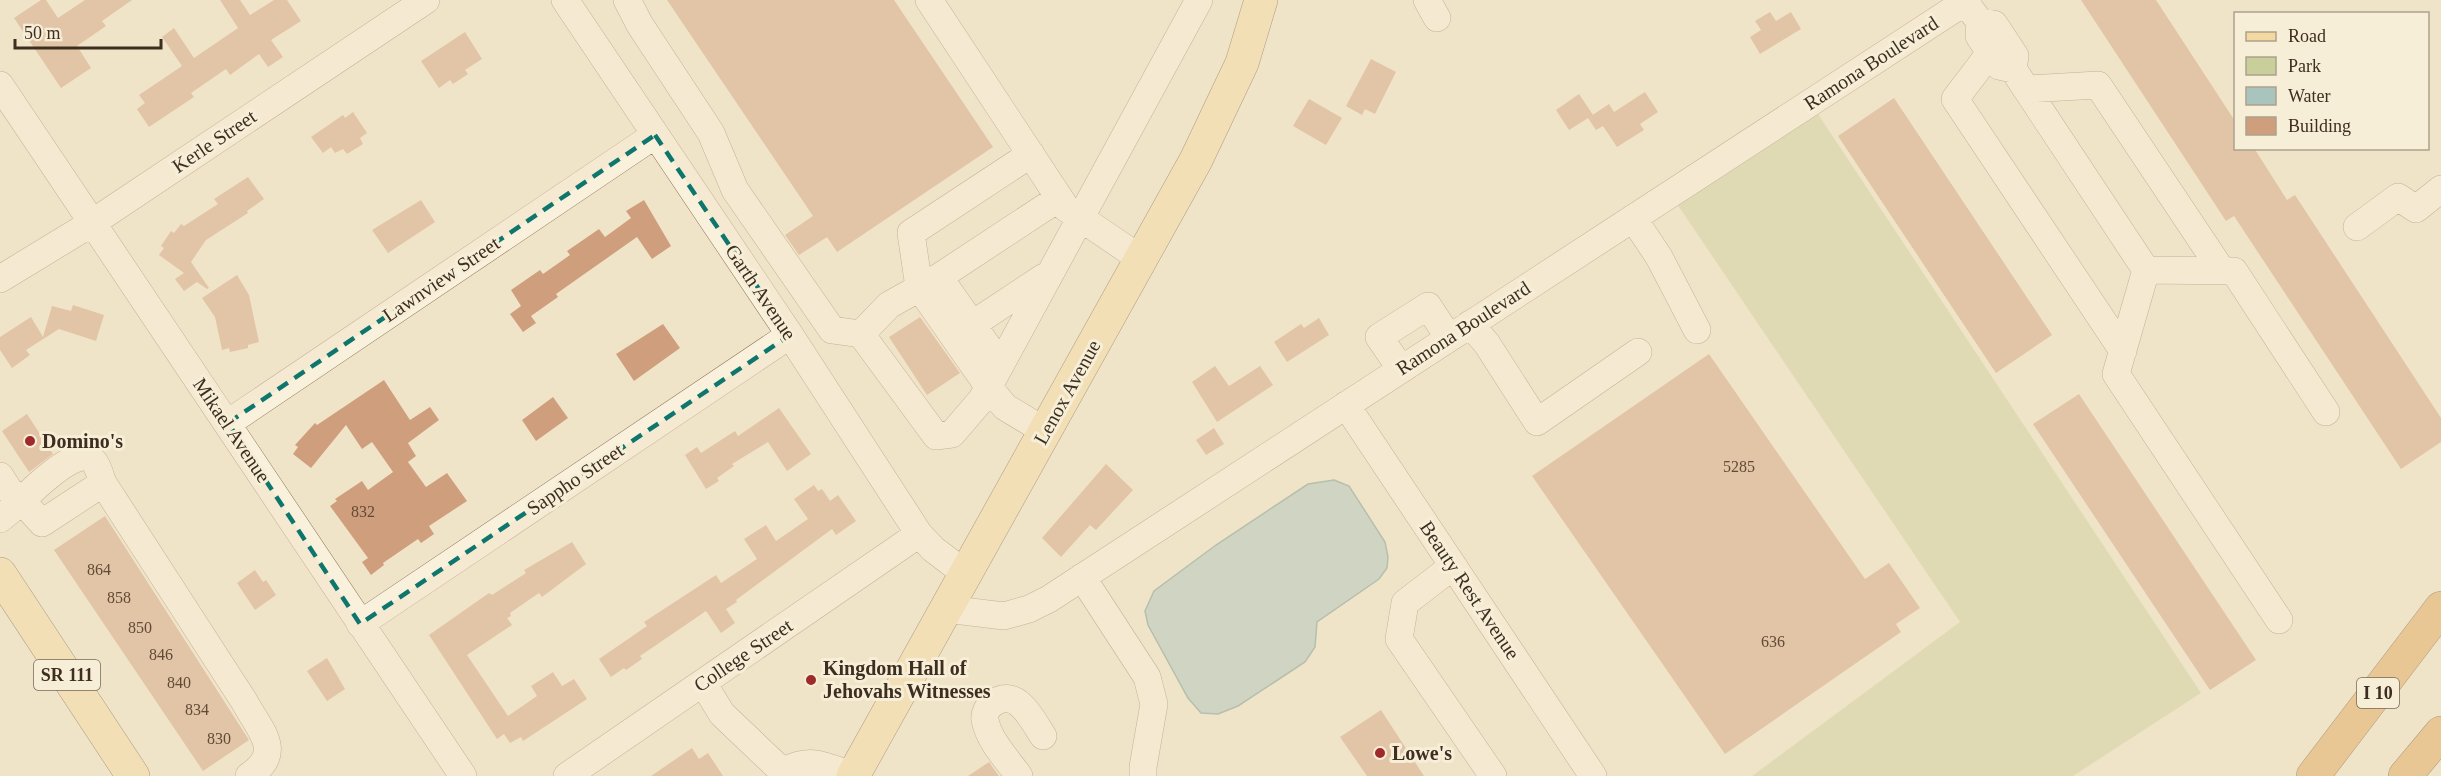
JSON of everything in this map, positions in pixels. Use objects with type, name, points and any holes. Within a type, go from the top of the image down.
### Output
[{"type":"highway","name":"I 10","points":[[2313,776],[2441,608]]},
{"type":"highway","points":[[2405,776],[2441,733]]},
{"type":"main road","name":"Lenox Avenue","points":[[853,776],[1214,124],[1242,63],[1262,0]]},
{"type":"main road","name":"SR 111","points":[[0,574],[133,776]]},
{"type":"street","name":"Kerle Street","points":[[0,279],[92,223],[426,0]]},
{"type":"street","name":"Garth Avenue","points":[[565,0],[790,335],[919,534],[933,549],[966,574]]},
{"type":"street","points":[[627,0],[640,25],[711,133],[735,190],[832,330],[861,334],[936,436],[952,434],[982,399],[1078,218],[1199,0]]},
{"type":"street","points":[[929,0],[1066,208],[1141,259]]},
{"type":"street","points":[[1971,8],[1979,36],[1990,53],[1999,66],[2019,79],[2098,85],[2222,271]]},
{"type":"street","points":[[1971,8],[1994,24],[2014,56],[2019,79],[2146,270],[2116,374],[2279,620]]},
{"type":"street","name":"Ramona Boulevard","points":[[946,609],[1004,616],[1029,609],[1049,599],[1633,218],[1971,8]]},
{"type":"street","points":[[1990,53],[1955,99],[2123,351]]},
{"type":"street","name":"Mikael Avenue","points":[[0,85],[463,776]]},
{"type":"street","name":"Lawnview Street","points":[[228,423],[655,135]]},
{"type":"street","points":[[994,375],[929,282],[911,232],[1030,154]]},
{"type":"street","points":[[2356,226],[2398,197],[2416,209],[2441,189]]},
{"type":"street","points":[[705,210],[735,190]]},
{"type":"street","points":[[861,334],[889,305],[929,282],[1059,198]]},
{"type":"street","points":[[1633,218],[1659,257],[1696,330]]},
{"type":"street","points":[[2146,270],[2234,271],[2326,412]]},
{"type":"street","points":[[973,324],[1048,274]]},
{"type":"street","points":[[929,282],[973,324],[1005,406],[1045,431]]},
{"type":"street","points":[[1401,369],[1379,338],[1428,306],[1460,331],[1487,345],[1537,422],[1638,352]]},
{"type":"street","name":"Sappho Street","points":[[360,624],[790,335]]},
{"type":"street","name":"Beauty Rest Avenue","points":[[1346,405],[1593,776]]},
{"type":"street","points":[[0,519],[47,476],[79,458],[88,457],[93,460],[103,483],[244,701],[265,738],[269,753],[266,762],[249,776]]},
{"type":"street","points":[[0,476],[9,490],[42,523],[103,483]]},
{"type":"street","name":"College Street","points":[[567,776],[919,534]]},
{"type":"street","points":[[1453,566],[1405,603],[1400,639],[1493,776]]},
{"type":"street","points":[[1082,578],[1147,677],[1154,704],[1143,776]]},
{"type":"street","points":[[703,683],[722,714],[782,774],[795,765],[807,762],[853,776]]},
{"type":"street","points":[[1019,776],[994,741],[985,719],[986,709],[993,702],[1010,698],[1020,704],[1043,736]]},
{"type":"highlighted area","points":[[655,135],[790,335],[360,624],[228,423]]},
{"type":"green space","points":[[1818,114],[2201,693],[2073,776],[1752,776],[1960,622],[1677,204]]},
{"type":"water","points":[[1334,480],[1349,486],[1385,542],[1388,557],[1387,568],[1379,579],[1317,622],[1315,647],[1305,662],[1238,706],[1218,714],[1201,713],[1188,698],[1148,625],[1145,611],[1154,591],[1216,545],[1308,484]]},
{"type":"building","points":[[41,0],[46,0],[58,18],[85,0],[132,0],[102,21],[106,26],[77,46],[91,68],[61,88],[14,18]]},
{"type":"building","points":[[220,0],[240,0],[250,15],[274,0],[287,0],[301,21],[271,40],[283,57],[268,67],[259,54],[230,75],[226,69],[191,93],[194,97],[149,127],[137,109],[145,103],[139,95],[182,66],[162,37],[174,28],[194,58],[238,28]]},
{"type":"building","points":[[667,0],[894,0],[993,147],[837,252],[827,237],[799,255],[785,235],[813,216]]},
{"type":"building","points":[[2081,0],[2156,0],[2234,119],[2234,150],[2255,150],[2287,200],[2295,195],[2441,418],[2441,442],[2401,469],[2234,216],[2226,221]]},
{"type":"building","points":[[1770,12],[1776,21],[1791,12],[1801,29],[1760,54],[1750,37],[1761,30],[1755,21]]},
{"type":"building","points":[[465,32],[482,59],[465,70],[468,74],[453,84],[450,80],[439,88],[421,61]]},
{"type":"building","points":[[1371,59],[1396,72],[1375,114],[1365,109],[1362,115],[1346,106]]},
{"type":"building","points":[[1645,92],[1658,112],[1640,124],[1644,130],[1617,147],[1603,126],[1596,130],[1588,118],[1609,104],[1614,112]]},
{"type":"building","points":[[1579,94],[1593,115],[1569,130],[1556,110]]},
{"type":"building","points":[[1894,98],[2052,335],[1996,373],[1838,136]]},
{"type":"building","points":[[1309,99],[1342,118],[1326,145],[1293,126]]},
{"type":"building","points":[[353,112],[367,133],[360,138],[363,144],[347,154],[343,149],[335,153],[331,147],[323,153],[311,137],[343,115],[345,118]]},
{"type":"building","points":[[248,177],[264,199],[247,211],[248,213],[206,240],[191,262],[209,288],[197,282],[184,291],[175,279],[184,273],[159,255],[164,248],[161,246],[171,231],[174,233],[181,224],[184,226],[218,204],[214,199]]},
{"type":"building","points":[[421,200],[435,222],[388,253],[372,230]]},
{"type":"building","points":[[644,200],[671,246],[652,259],[637,237],[556,294],[558,297],[531,316],[536,323],[523,332],[510,314],[521,306],[511,290],[540,270],[543,274],[570,255],[567,251],[599,229],[605,237],[631,218],[626,211]]},
{"type":"building","points":[[237,275],[249,295],[259,342],[248,345],[248,348],[230,352],[229,348],[222,350],[215,317],[202,298]]},
{"type":"building","points":[[73,305],[104,315],[96,341],[59,329],[26,350],[30,355],[12,368],[0,350],[0,337],[31,317],[43,337],[52,306],[71,311]]},
{"type":"building","points":[[920,317],[960,373],[927,395],[889,337]]},
{"type":"building","points":[[1319,318],[1329,335],[1287,362],[1274,342],[1301,324],[1304,328]]},
{"type":"building","points":[[663,324],[680,348],[634,381],[616,354]]},
{"type":"building","points":[[1709,354],[1865,579],[1889,563],[1920,608],[1896,624],[1901,632],[1725,754],[1532,476]]},
{"type":"building","points":[[1215,366],[1229,386],[1260,366],[1273,385],[1217,422],[1192,382]]},
{"type":"building","points":[[384,380],[410,420],[430,407],[439,420],[408,443],[416,456],[408,462],[426,487],[447,473],[467,501],[429,526],[434,534],[421,543],[418,539],[383,563],[384,565],[371,575],[362,562],[368,558],[330,506],[337,501],[335,499],[362,481],[368,490],[393,472],[372,442],[362,449],[346,425],[311,468],[293,454],[298,447],[295,445],[315,423],[317,425]]},
{"type":"building","points":[[2079,394],[2256,660],[2210,690],[2033,424]]},
{"type":"building","points":[[553,397],[568,418],[536,441],[522,420]]},
{"type":"building","points":[[779,408],[811,454],[787,471],[768,442],[732,464],[734,466],[717,478],[719,481],[706,489],[685,455],[697,447],[701,453],[735,431],[738,436]]},
{"type":"building","points":[[27,414],[53,454],[29,472],[2,431]]},
{"type":"building","points":[[1214,428],[1224,444],[1206,455],[1196,440]]},
{"type":"building","points":[[1106,464],[1133,490],[1096,530],[1090,525],[1061,557],[1042,538]]},
{"type":"building","points":[[814,485],[818,491],[822,489],[830,501],[838,495],[856,521],[836,535],[832,529],[736,600],[737,602],[726,609],[735,623],[721,633],[706,611],[640,656],[642,659],[611,677],[599,659],[647,626],[644,622],[716,575],[721,583],[757,559],[744,539],[766,525],[776,541],[808,519],[794,499]]},
{"type":"building","points":[[105,516],[249,740],[203,771],[54,550]]},
{"type":"building","points":[[572,542],[586,564],[542,597],[539,593],[510,613],[511,616],[507,618],[512,625],[467,655],[508,716],[537,696],[531,686],[553,672],[562,686],[574,679],[587,699],[523,741],[521,737],[510,743],[504,734],[497,739],[429,635],[489,593],[492,595],[526,573],[524,570]]},
{"type":"building","points":[[255,570],[263,582],[266,580],[276,595],[255,610],[237,583]]},
{"type":"building","points":[[327,658],[345,689],[327,701],[307,671]]},
{"type":"building","name":"Lowe's","points":[[1381,710],[1424,776],[1367,776],[1340,737]]},
{"type":"building","points":[[692,748],[699,759],[708,753],[723,776],[651,776]]},
{"type":"building","points":[[989,762],[999,776],[968,776]]},
{"type":"place","name":"Domino's","points":[[30,441]]},
{"type":"place","name":"Kingdom Hall of Jehovahs Witnesses","points":[[811,680]]},
{"type":"place","name":"Lowe's","points":[[1380,753]]}]
